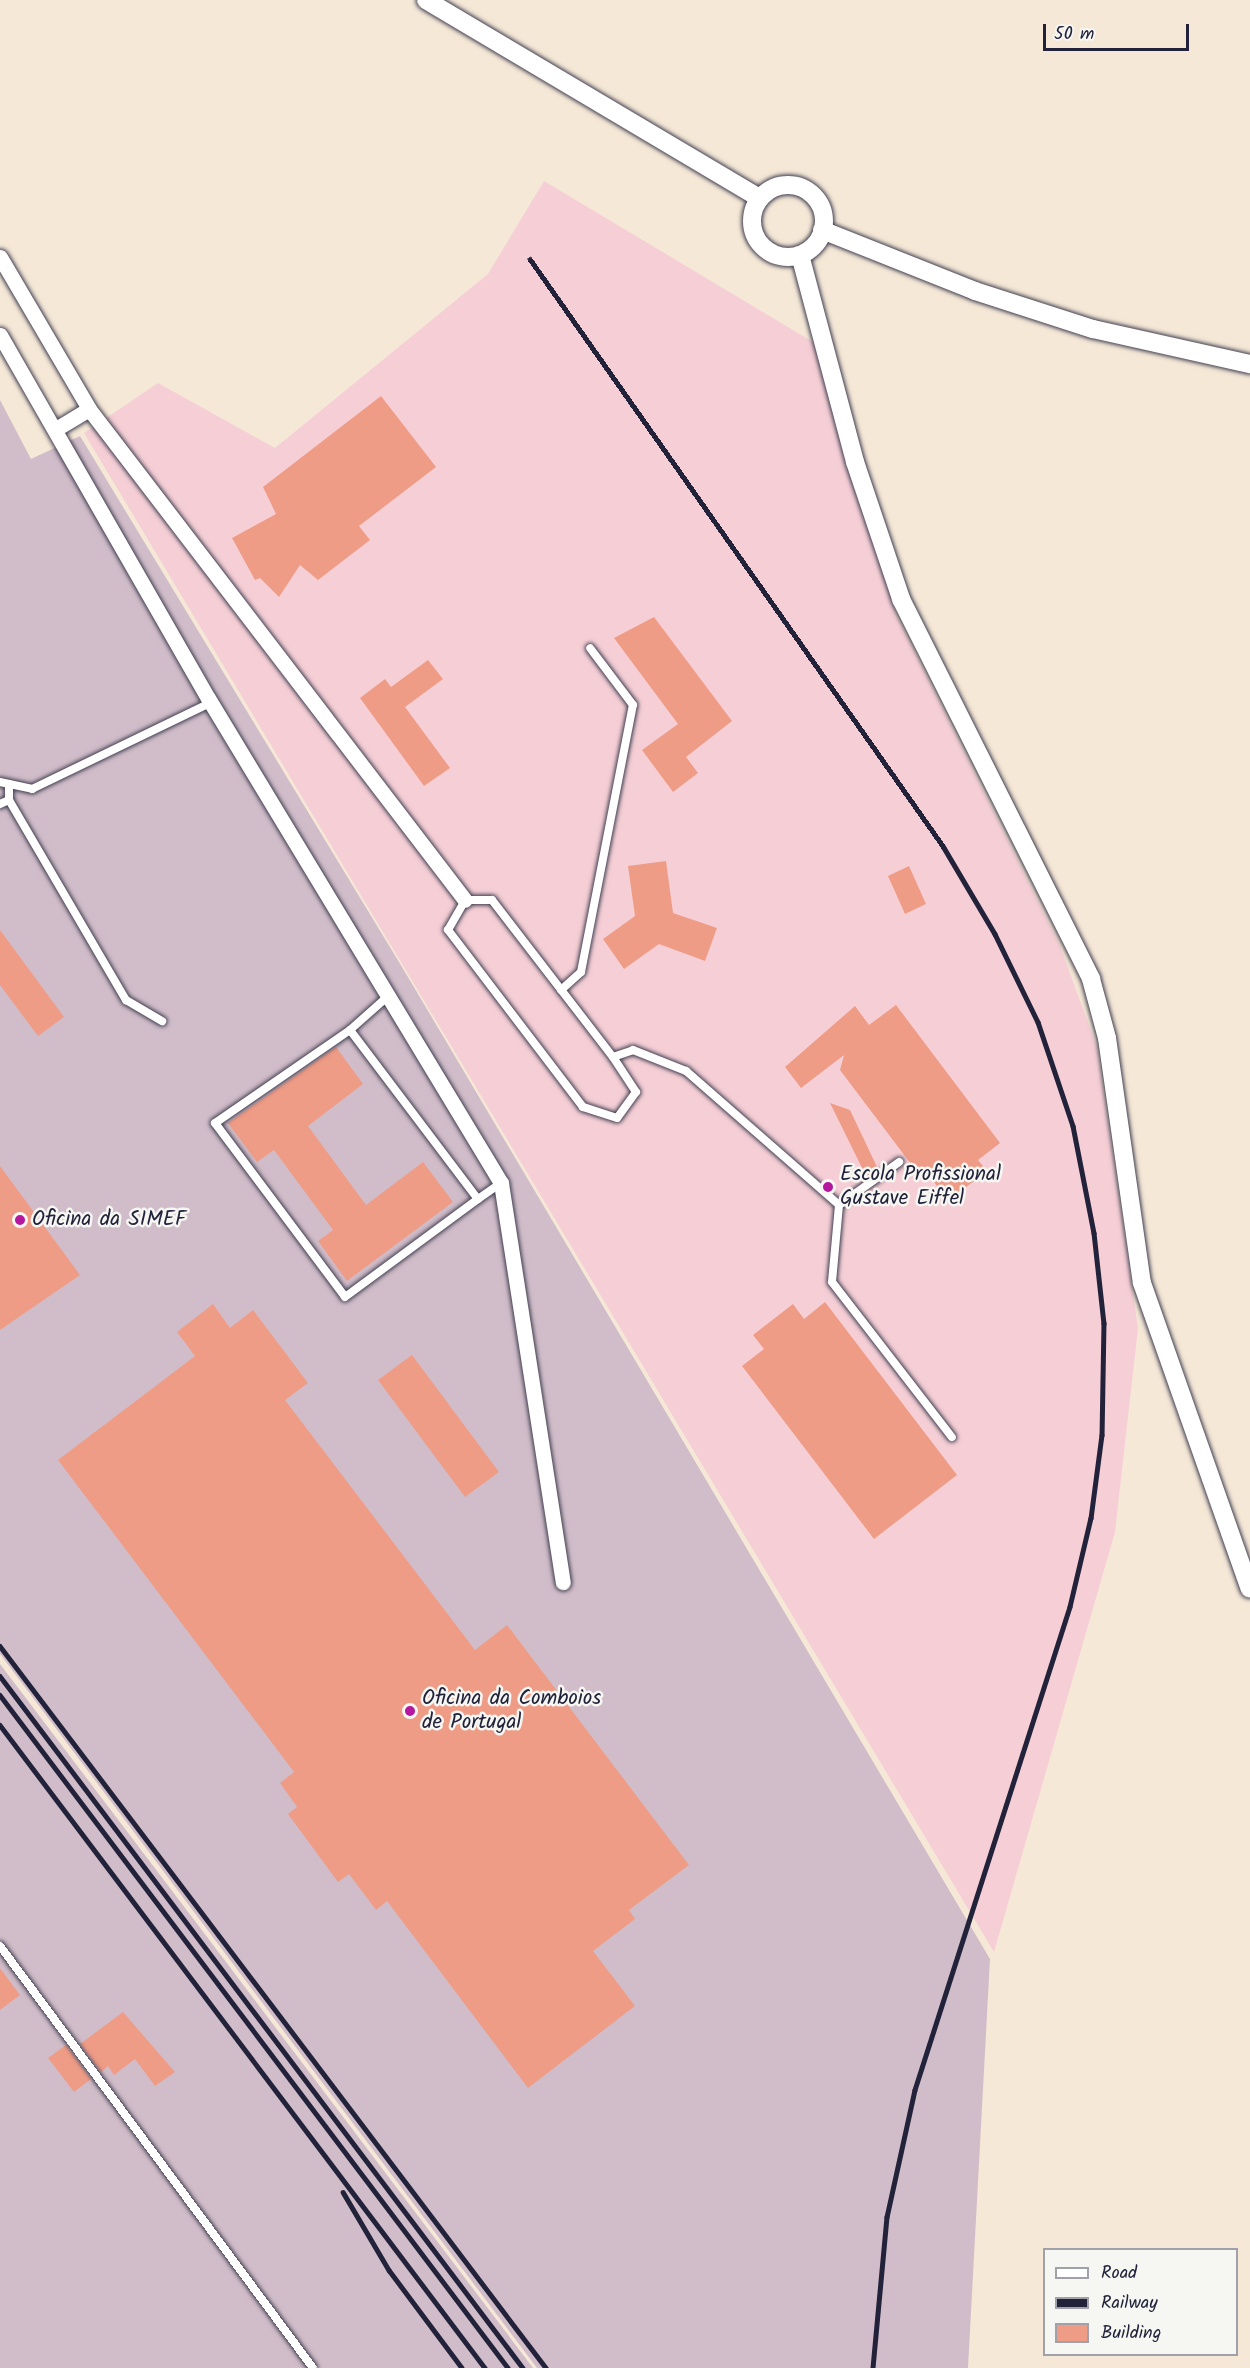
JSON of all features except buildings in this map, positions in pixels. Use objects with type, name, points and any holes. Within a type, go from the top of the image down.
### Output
[{"type":"street","points":[[426,0],[760,198]]},
{"type":"street","points":[[780,185],[804,188],[821,206],[822,230],[800,255],[777,255],[758,241],[752,219],[760,198],[780,185]]},
{"type":"street","points":[[822,230],[975,291],[1094,329],[1250,364]]},
{"type":"street","points":[[800,255],[855,462],[901,599],[1090,979],[1107,1038],[1142,1283],[1250,1589]]},
{"type":"street","points":[[0,257],[89,409],[465,900]]},
{"type":"street","points":[[0,334],[57,428],[210,702],[386,998],[501,1183],[563,1582]]},
{"type":"street","points":[[57,428],[89,409]]},
{"type":"lane","points":[[561,990],[581,972],[633,705],[590,648]]},
{"type":"lane","points":[[162,1021],[126,1000],[9,800],[4,783],[32,789],[210,702]]},
{"type":"lane","points":[[0,804],[9,800]]},
{"type":"lane","points":[[465,900],[492,900],[613,1057],[636,1092],[617,1118],[583,1107],[448,930],[465,900]]},
{"type":"lane","points":[[386,998],[350,1030],[215,1123],[345,1297],[501,1183]]},
{"type":"lane","points":[[350,1030],[478,1199]]},
{"type":"lane","points":[[613,1057],[633,1050],[686,1071],[839,1204]]},
{"type":"lane","points":[[899,1161],[839,1204],[832,1282],[952,1437]]},
{"type":"lane","points":[[0,1946],[313,2368]]},
{"type":"shaded area","name":"Escola Profissional Gustave Eiffel","points":[[544,181],[818,345],[896,614],[1060,946],[1097,1047],[1138,1328],[1115,1532],[994,1952],[84,433],[158,383],[275,448],[488,274]]},
{"type":"shaded area","points":[[0,400],[31,459],[80,436],[402,967],[990,1959],[968,2368],[537,2368],[0,1654]]},
{"type":"shaded area","points":[[0,1664],[201,1929],[533,2368],[0,2368]]},
{"type":"railway","points":[[530,259],[943,846],[995,934],[1038,1022],[1073,1126],[1094,1233],[1104,1323],[1102,1435],[1091,1518],[1070,1607],[915,2090],[887,2217],[873,2368]]},
{"type":"railway","points":[[0,1646],[546,2368]]},
{"type":"railway","points":[[0,1676],[523,2368]]},
{"type":"railway","points":[[0,1695],[508,2368]]},
{"type":"railway","points":[[0,1725],[485,2368]]},
{"type":"railway","points":[[343,2192],[389,2270],[462,2368]]},
{"type":"place","name":"Escola Profissional Gustave Eiffel","points":[[828,1187]]},
{"type":"place","name":"Oficina da SIMEF","points":[[20,1220]]},
{"type":"place","name":"Oficina da Comboios de Portugal","points":[[410,1711]]}]
